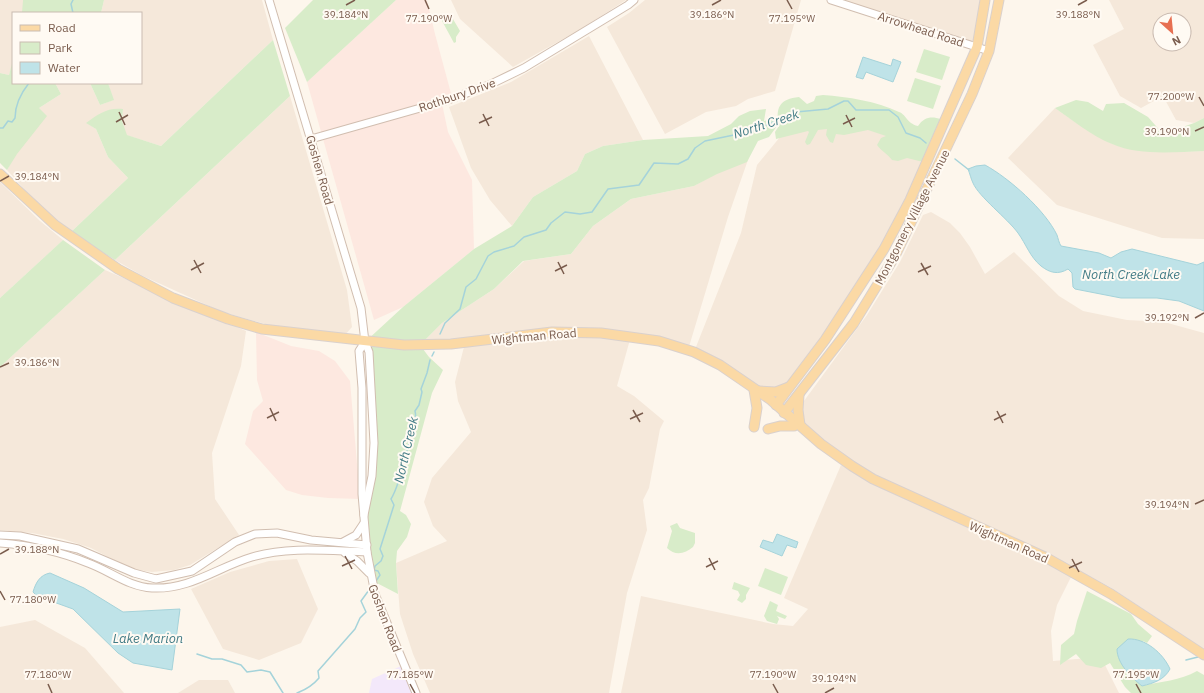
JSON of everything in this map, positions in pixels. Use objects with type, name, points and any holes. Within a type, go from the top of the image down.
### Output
[{"type":"main road","name":"Montgomery Village Avenue","points":[[776,405],[825,340],[884,249],[920,180],[977,47],[985,0]]},
{"type":"main road","name":"Montgomery Village Avenue","points":[[784,413],[854,323],[895,256],[957,127],[989,51],[999,0]]},
{"type":"main road","name":"Wightman Road","points":[[0,174],[36,209],[70,238],[112,266],[150,287],[244,325],[262,329],[365,342],[404,345],[451,344],[552,332],[584,331],[659,341],[694,352],[720,365],[776,405],[804,433],[812,436],[852,466],[873,479],[1045,557],[1111,594],[1204,655]]},
{"type":"main road","points":[[754,427],[757,408],[757,392],[776,392],[790,386]]},
{"type":"main road","name":"Wightman Road","points":[[757,392],[767,406],[797,425]]},
{"type":"main road","points":[[768,430],[780,426],[797,425],[799,395]]},
{"type":"street","name":"Goshen Road","points":[[269,0],[361,308],[365,342],[369,352],[374,443],[372,476],[364,519]]},
{"type":"street","name":"Rothbury Drive","points":[[311,139],[450,99],[489,85],[524,68],[634,0]]},
{"type":"street","name":"Arrowhead Road","points":[[830,0],[989,51]]},
{"type":"street","name":"Goshen Road","points":[[365,342],[360,351],[362,388],[362,494],[370,574],[375,594],[416,693]]},
{"type":"street","points":[[342,542],[356,535],[364,519]]},
{"type":"street","points":[[0,535],[20,536],[78,549],[134,573],[156,579],[192,571],[235,542],[256,534],[277,533],[311,540],[342,542],[367,549]]},
{"type":"street","points":[[0,543],[49,551],[75,558],[128,582],[152,588],[177,587],[196,581],[240,561],[261,555],[292,550],[339,551],[367,549]]},
{"type":"street","points":[[339,551],[350,555],[370,574]]},
{"type":"shaded area","points":[[0,0],[23,0],[24,12],[12,12],[12,66],[9,75],[0,73]]},
{"type":"shaded area","points":[[104,0],[262,0],[273,40],[161,146],[126,135],[122,121],[123,109],[87,123],[96,129],[108,157],[128,178],[71,232],[44,211],[7,170],[39,108],[61,94],[56,84],[90,84],[100,105],[113,100],[108,84],[142,84],[142,12],[101,12]]},
{"type":"shaded area","points":[[396,0],[427,0],[452,97],[441,99],[448,132],[472,180],[474,249],[403,307],[374,320],[307,82]]},
{"type":"shaded area","points":[[451,0],[626,0],[581,29],[513,67],[460,19]]},
{"type":"shaded area","points":[[645,0],[801,0],[775,91],[748,99],[736,106],[706,112],[665,134],[607,27],[629,13]]},
{"type":"shaded area","points":[[842,0],[982,0],[974,43]]},
{"type":"shaded area","points":[[1109,0],[1204,0],[1204,118],[1194,123],[1176,120],[1163,96],[1141,108],[1120,96],[1093,45],[1124,29]]},
{"type":"shaded area","points":[[589,36],[643,140],[603,146],[585,154],[577,171],[533,197],[512,226],[490,200],[471,168],[449,107],[511,82]]},
{"type":"shaded area","points":[[290,96],[347,290],[352,327],[345,335],[272,326],[220,311],[143,276],[115,260]]},
{"type":"shaded area","points":[[1055,108],[1112,144],[1171,152],[1204,151],[1204,239],[1162,238],[1057,205],[1008,158]]},
{"type":"shaded area","points":[[789,126],[876,129],[892,138],[926,166],[884,249],[776,405],[694,352],[741,233],[757,165]]},
{"type":"shaded area","points":[[750,154],[728,217],[688,350],[631,336],[617,386],[634,396],[664,421],[660,429],[649,488],[643,500],[647,530],[627,593],[609,693],[430,693],[413,654],[400,614],[396,563],[447,541],[433,526],[424,502],[432,478],[471,432],[458,401],[455,382],[465,343],[420,345],[442,323],[494,289],[524,261],[571,254],[593,226],[631,199],[694,186]]},
{"type":"shaded area","points":[[0,182],[40,221],[63,240],[0,298]]},
{"type":"shaded area","points":[[931,212],[950,223],[960,233],[970,247],[985,274],[1014,252],[1059,296],[1083,311],[1127,320],[1164,322],[1204,333],[1204,649],[1110,587],[1046,553],[873,476],[851,463],[804,424],[801,405],[867,315],[900,262],[923,215]]},
{"type":"shaded area","points":[[105,270],[246,331],[241,366],[212,453],[215,499],[239,535],[190,565],[174,570],[152,572],[131,569],[91,548],[63,539],[32,533],[0,530],[0,367]]},
{"type":"shaded area","points":[[256,332],[291,346],[319,351],[335,361],[350,381],[360,499],[328,498],[302,495],[286,490],[245,444],[253,411],[263,401],[257,380]]},
{"type":"shaded area","points":[[841,465],[872,484],[1044,562],[1071,577],[1057,605],[1051,631],[1053,661],[1101,657],[1119,693],[621,693],[641,596],[773,624],[793,626],[808,609],[784,598]]},
{"type":"shaded area","points":[[297,559],[318,609],[301,643],[259,660],[223,649],[191,589],[230,572],[269,561]]},
{"type":"shaded area","points":[[35,620],[85,648],[124,693],[0,693],[0,627]]},
{"type":"shaded area","points":[[401,666],[414,693],[369,693],[372,679]]},
{"type":"shaded area","points":[[199,680],[228,680],[235,693],[178,693]]},
{"type":"green space","points":[[23,0],[104,0],[101,12],[22,12]]},
{"type":"green space","points":[[313,0],[396,0],[307,82],[285,28]]},
{"type":"green space","points":[[450,14],[460,31],[456,37],[456,42],[454,43],[441,19]]},
{"type":"green space","points":[[273,40],[290,96],[115,260],[71,232],[128,178],[108,157],[96,129],[86,123],[108,110],[123,109],[122,121],[127,135],[161,146]]},
{"type":"green space","points":[[924,49],[950,57],[942,80],[916,72]]},
{"type":"green space","points":[[12,64],[12,84],[56,84],[61,94],[39,108],[47,116],[17,154],[7,170],[0,163],[0,73],[9,75]]},
{"type":"green space","points":[[915,78],[941,86],[933,109],[907,101]]},
{"type":"green space","points":[[90,84],[108,84],[114,100],[100,105]]},
{"type":"green space","points":[[823,95],[852,98],[881,105],[902,113],[911,123],[918,126],[928,118],[941,119],[923,162],[907,158],[898,161],[892,160],[877,145],[881,138],[886,136],[868,130],[844,135],[836,134],[833,143],[830,142],[826,135],[827,129],[818,130],[810,144],[807,145],[805,142],[809,132],[808,131],[776,139],[775,132],[779,126],[778,114],[780,105],[783,102],[799,97],[807,104],[814,101],[816,96]]},
{"type":"green space","points":[[1076,100],[1088,102],[1103,111],[1106,104],[1124,103],[1148,117],[1163,134],[1204,118],[1204,151],[1146,152],[1123,148],[1112,144],[1075,123],[1055,108]]},
{"type":"green space","points":[[766,109],[764,121],[775,118],[777,126],[769,137],[758,141],[747,162],[717,174],[694,186],[631,199],[593,226],[571,254],[523,261],[494,289],[442,323],[420,345],[429,357],[443,370],[432,393],[400,511],[406,515],[411,524],[407,537],[397,551],[396,563],[398,594],[371,580],[364,522],[374,443],[365,342],[403,307],[474,249],[512,226],[533,197],[577,171],[585,154],[603,146],[643,140],[708,136],[731,124],[739,116],[750,111]]},
{"type":"green space","points":[[63,240],[105,270],[0,367],[0,298]]},
{"type":"green space","points":[[677,523],[680,528],[695,533],[695,543],[693,547],[683,553],[673,552],[667,548],[672,531],[670,526]]},
{"type":"green space","points":[[765,568],[788,577],[781,595],[758,586]]},
{"type":"green space","points":[[734,582],[750,588],[746,595],[746,599],[742,603],[737,600],[740,595],[738,591],[732,589]]},
{"type":"green space","points":[[1087,591],[1131,614],[1138,624],[1152,636],[1147,643],[1143,641],[1126,670],[1142,686],[1177,679],[1197,671],[1204,675],[1204,693],[1131,693],[1125,687],[1110,663],[1101,668],[1086,665],[1076,654],[1060,665],[1061,645],[1074,634]]},
{"type":"green space","points":[[770,601],[778,605],[776,611],[787,616],[785,619],[777,616],[779,619],[777,624],[767,621],[764,616]]},
{"type":"water","points":[[863,57],[891,66],[893,59],[901,62],[893,82],[866,72],[863,79],[856,77]]},
{"type":"water","name":"North Creek Lake","points":[[985,165],[1015,186],[1035,205],[1051,225],[1061,246],[1099,253],[1111,258],[1121,252],[1132,249],[1197,265],[1204,262],[1204,311],[1179,301],[1157,298],[1121,298],[1075,289],[1073,287],[1072,273],[1068,269],[1057,273],[1041,266],[1034,259],[1021,237],[1013,227],[976,189],[968,169]]},
{"type":"water","points":[[777,534],[798,542],[796,548],[787,545],[782,556],[760,547],[763,540],[773,543]]},
{"type":"water","name":"Lake Marion","points":[[50,573],[84,588],[123,612],[180,609],[172,670],[133,663],[118,653],[73,609],[37,596],[33,592],[37,582],[41,577]]},
{"type":"water","points":[[1128,639],[1141,641],[1158,652],[1163,657],[1170,669],[1168,673],[1155,682],[1142,686],[1122,665],[1118,655],[1117,649]]},
{"type":"waterway","points":[[73,0],[71,4],[73,12]]},
{"type":"waterway","points":[[0,128],[3,128],[8,121],[12,122],[15,118],[19,99],[28,84]]},
{"type":"waterway","name":"North Creek","points":[[440,334],[445,323],[460,309],[466,287],[476,279],[488,256],[494,252],[514,246],[524,237],[546,230],[551,223],[565,212],[580,214],[592,212],[608,189],[639,185],[654,163],[678,164],[688,159],[695,148],[705,141],[753,131],[796,112],[828,109],[844,101],[848,101],[856,110],[889,110],[898,117],[906,133],[920,138],[926,143]]},
{"type":"waterway","name":"North Creek","points":[[955,159],[969,170]]},
{"type":"waterway","name":"North Creek","points":[[432,356],[434,352]]},
{"type":"waterway","name":"North Creek","points":[[376,581],[380,575],[378,571],[374,570],[375,566],[381,561],[383,556],[380,549],[394,505],[391,499],[402,472],[409,443],[407,438],[414,425],[415,411],[419,405],[422,392],[421,389],[430,360]]},
{"type":"waterway","name":"North Creek","points":[[297,693],[309,687],[319,678],[318,671],[355,629],[360,618],[366,612],[361,601],[369,590]]},
{"type":"waterway","points":[[197,654],[212,659],[222,659],[241,665],[247,672],[261,670],[270,672],[283,693]]},
{"type":"waterway","points":[[1186,660],[1198,657]]}]
